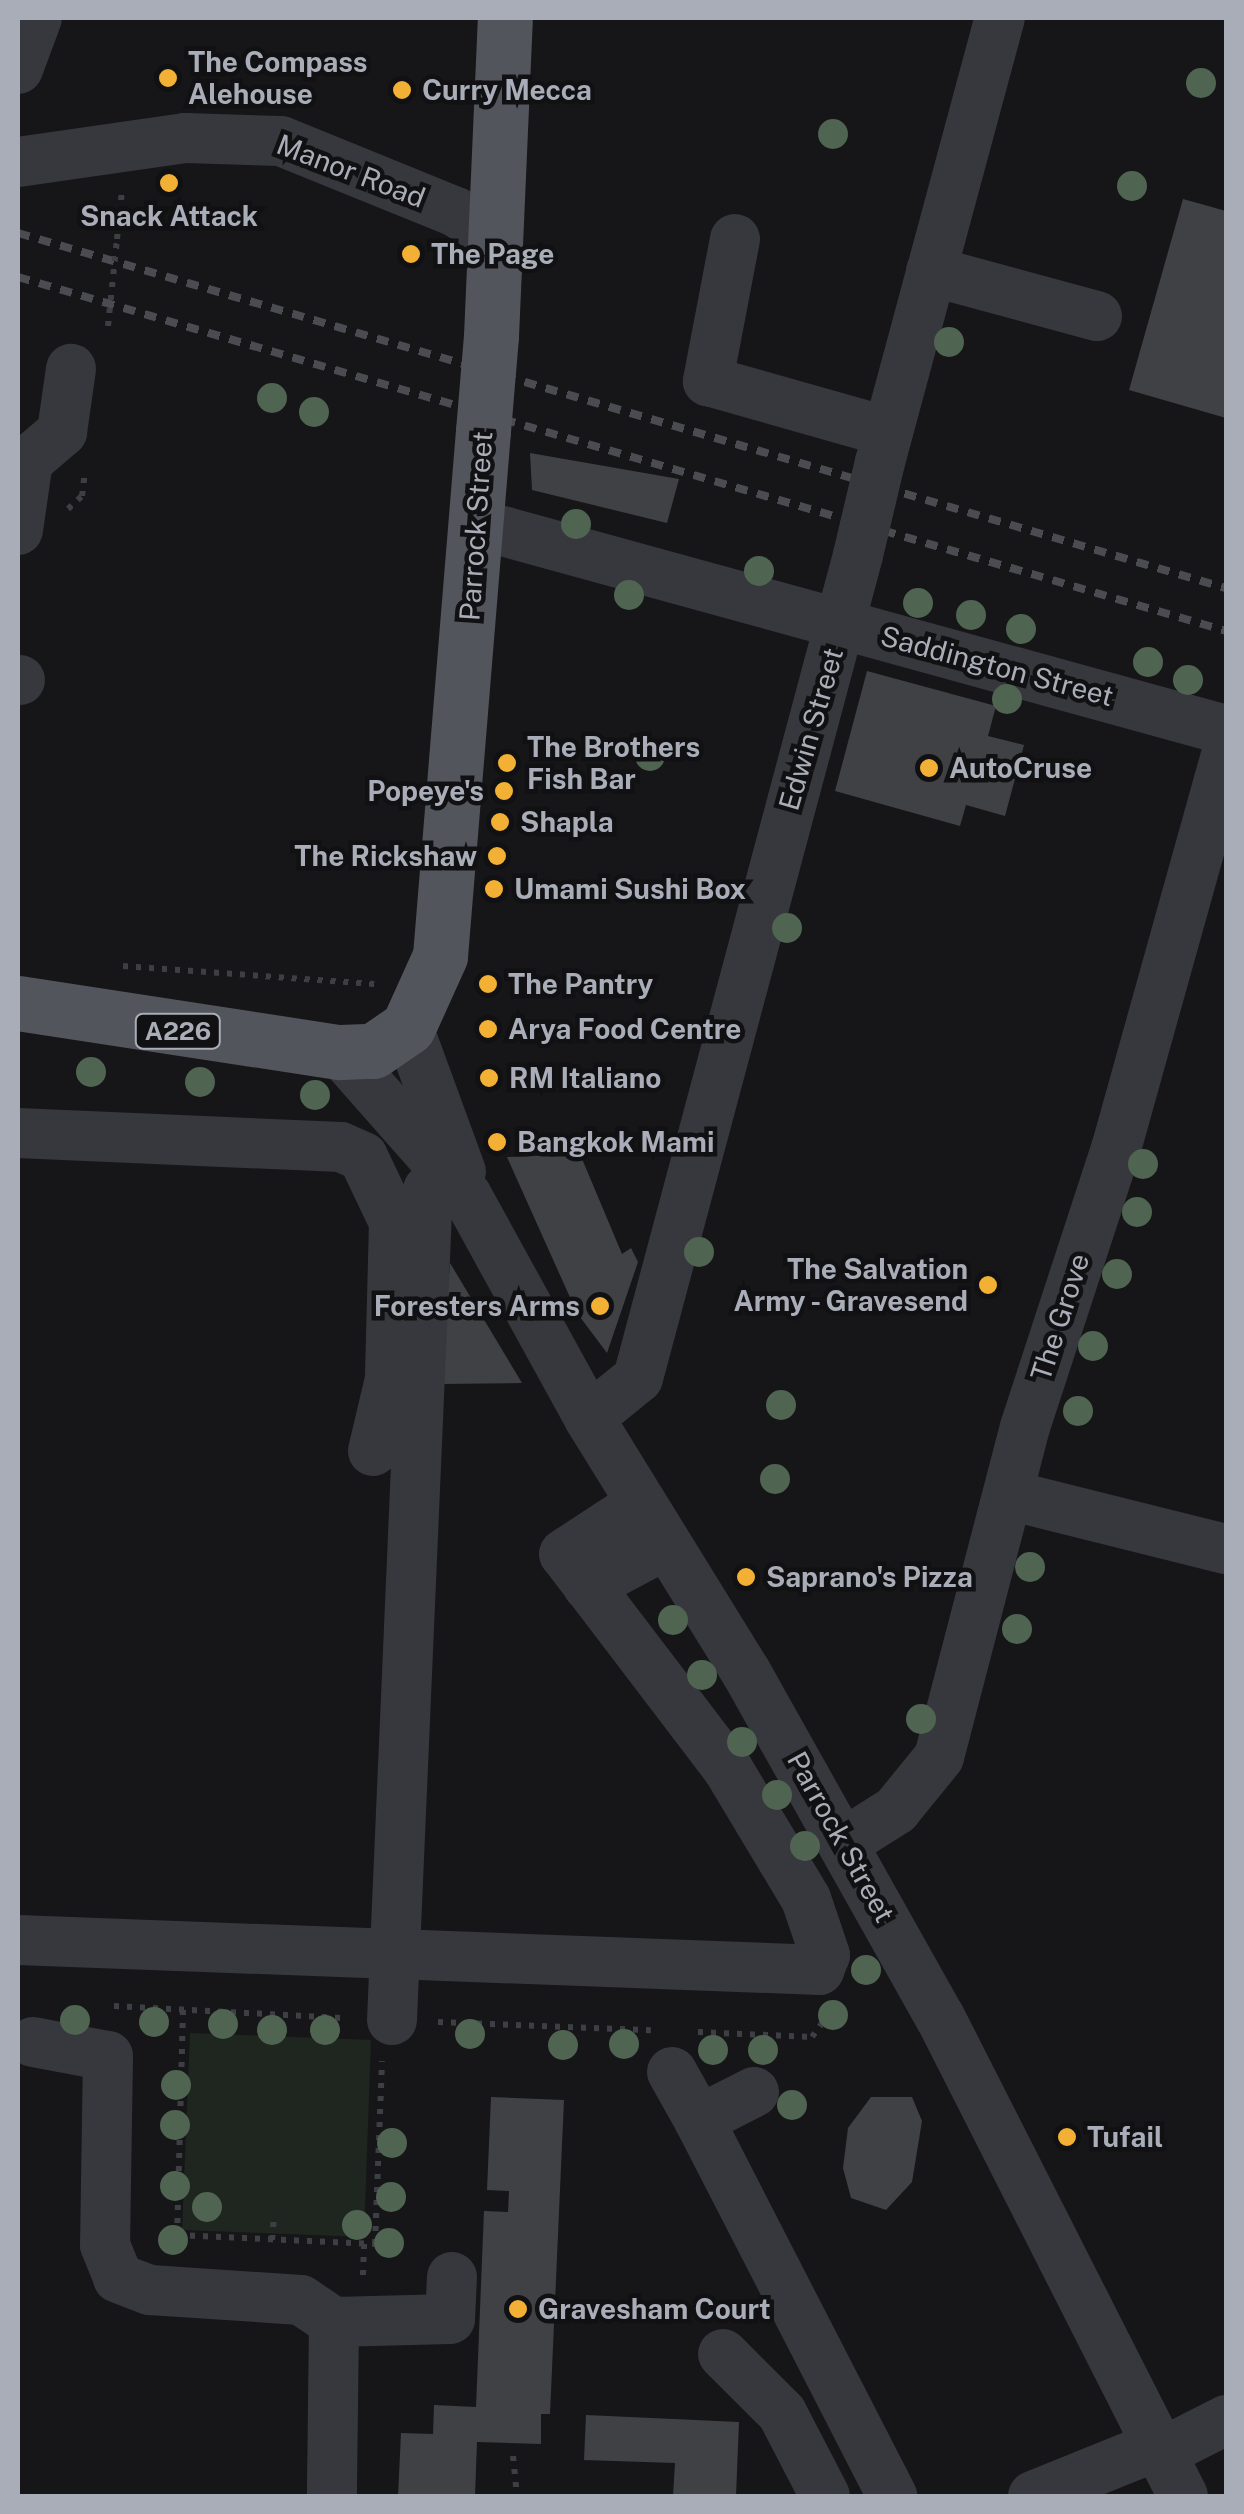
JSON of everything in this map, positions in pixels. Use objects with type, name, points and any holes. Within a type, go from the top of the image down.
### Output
[{"type":"main road","name":"Parrock Street","points":[[398,1006],[440,956],[484,431],[505,18]]},
{"type":"main road","name":"A226","points":[[18,1003],[340,1052],[373,1052],[398,1006]]},
{"type":"street","points":[[18,68],[36,18]]},
{"type":"street","name":"Edwin Street","points":[[589,1418],[638,1378],[1000,18]]},
{"type":"street","name":"Manor Road","points":[[18,162],[185,138],[281,140],[456,212],[496,238]]},
{"type":"street","points":[[735,239],[708,381],[884,447]]},
{"type":"street","points":[[931,271],[1097,316]]},
{"type":"street","points":[[18,530],[28,461],[62,430],[71,369]]},
{"type":"street","name":"Saddington Street","points":[[477,524],[1226,730]]},
{"type":"street","name":"The Grove","points":[[844,1843],[896,1810],[936,1765],[1009,1495],[1226,754]]},
{"type":"street","name":"Parrock Street","points":[[398,1006],[440,1096],[448,1193]]},
{"type":"street","name":"Parrock Street","points":[[340,1052],[448,1193],[589,1418],[844,1843],[1167,2465]]},
{"type":"street","points":[[18,1133],[340,1147],[363,1156],[394,1222],[390,1380],[373,1451]]},
{"type":"street","points":[[388,2020],[448,1193]]},
{"type":"street","points":[[1009,1495],[1226,1549]]},
{"type":"street","points":[[18,1940],[819,1970],[820,1930],[728,1769],[576,1570],[652,1524]]},
{"type":"street","points":[[34,2042],[108,2056],[105,2244],[118,2278],[150,2290],[308,2301],[334,2322],[450,2319],[452,2278]]},
{"type":"street","points":[[670,2045],[699,2120],[892,2496]]},
{"type":"street","points":[[699,2120],[754,2092]]},
{"type":"street","points":[[332,2496],[334,2322]]},
{"type":"street","points":[[723,2354],[782,2412],[825,2496]]},
{"type":"street","points":[[1033,2496],[1167,2465],[1226,2420]]},
{"type":"path","points":[[108,326],[117,239]]},
{"type":"path","points":[[114,965],[398,1006]]},
{"type":"path","points":[[91,2005],[388,2020],[670,2045],[812,2037],[842,1996]]},
{"type":"path","points":[[184,2010],[177,2235],[272,2240],[374,2244],[388,2020]]},
{"type":"path","points":[[272,2240],[274,2216]]},
{"type":"path","points":[[513,2456],[517,2496]]},
{"type":"shaded area","points":[[190,2033],[371,2040],[364,2237],[182,2230]]},
{"type":"building","points":[[1183,199],[1226,211],[1226,418],[1129,390]]},
{"type":"building","points":[[530,453],[679,479],[667,523],[532,490]]},
{"type":"building","name":"AutoCruse","points":[[867,671],[996,706],[988,736],[1024,745],[1005,816],[966,805],[960,826],[835,791]]},
{"type":"building","points":[[580,1154],[622,1254],[631,1248],[638,1262],[607,1353],[577,1313],[507,1157]]},
{"type":"building","points":[[450,1263],[522,1383],[440,1384]]},
{"type":"building","name":"Gravesham Court","points":[[491,2097],[564,2100],[550,2414],[541,2414],[541,2444],[477,2442],[475,2496],[398,2496],[401,2433],[433,2434],[434,2405],[476,2407],[484,2211],[508,2212],[509,2191],[487,2190]]},
{"type":"building","points":[[871,2097],[912,2097],[922,2121],[912,2182],[886,2210],[851,2198],[843,2168],[848,2128]]},
{"type":"building","points":[[586,2415],[739,2422],[736,2496],[673,2496],[675,2463],[584,2460]]},
{"type":"railway","points":[[18,233],[1226,588]]},
{"type":"railway","points":[[18,277],[1226,631]]},
{"type":"place","name":"The Compass Alehouse","points":[[168,78]]},
{"type":"place","name":"Curry Mecca","points":[[402,90]]},
{"type":"place","name":"Snack Attack","points":[[169,183]]},
{"type":"place","name":"The Page","points":[[411,254]]},
{"type":"place","name":"The Brothers Fish Bar","points":[[507,763]]},
{"type":"place","name":"AutoCruse","points":[[929,768]]},
{"type":"place","name":"Popeye's","points":[[504,791]]},
{"type":"place","name":"Shapla","points":[[500,822]]},
{"type":"place","name":"The Rickshaw","points":[[497,856]]},
{"type":"place","name":"Umami Sushi Box","points":[[494,889]]},
{"type":"place","name":"The Pantry","points":[[488,984]]},
{"type":"place","name":"Arya Food Centre","points":[[488,1029]]},
{"type":"place","name":"RM Italiano","points":[[489,1078]]},
{"type":"place","name":"Bangkok Mami","points":[[497,1142]]},
{"type":"place","name":"The Salvation Army - Gravesend","points":[[988,1285]]},
{"type":"place","name":"Foresters Arms","points":[[600,1306]]},
{"type":"place","name":"Saprano's Pizza","points":[[746,1577]]},
{"type":"place","name":"Tufail","points":[[1067,2137]]},
{"type":"place","name":"Gravesham Court","points":[[518,2309]]}]
